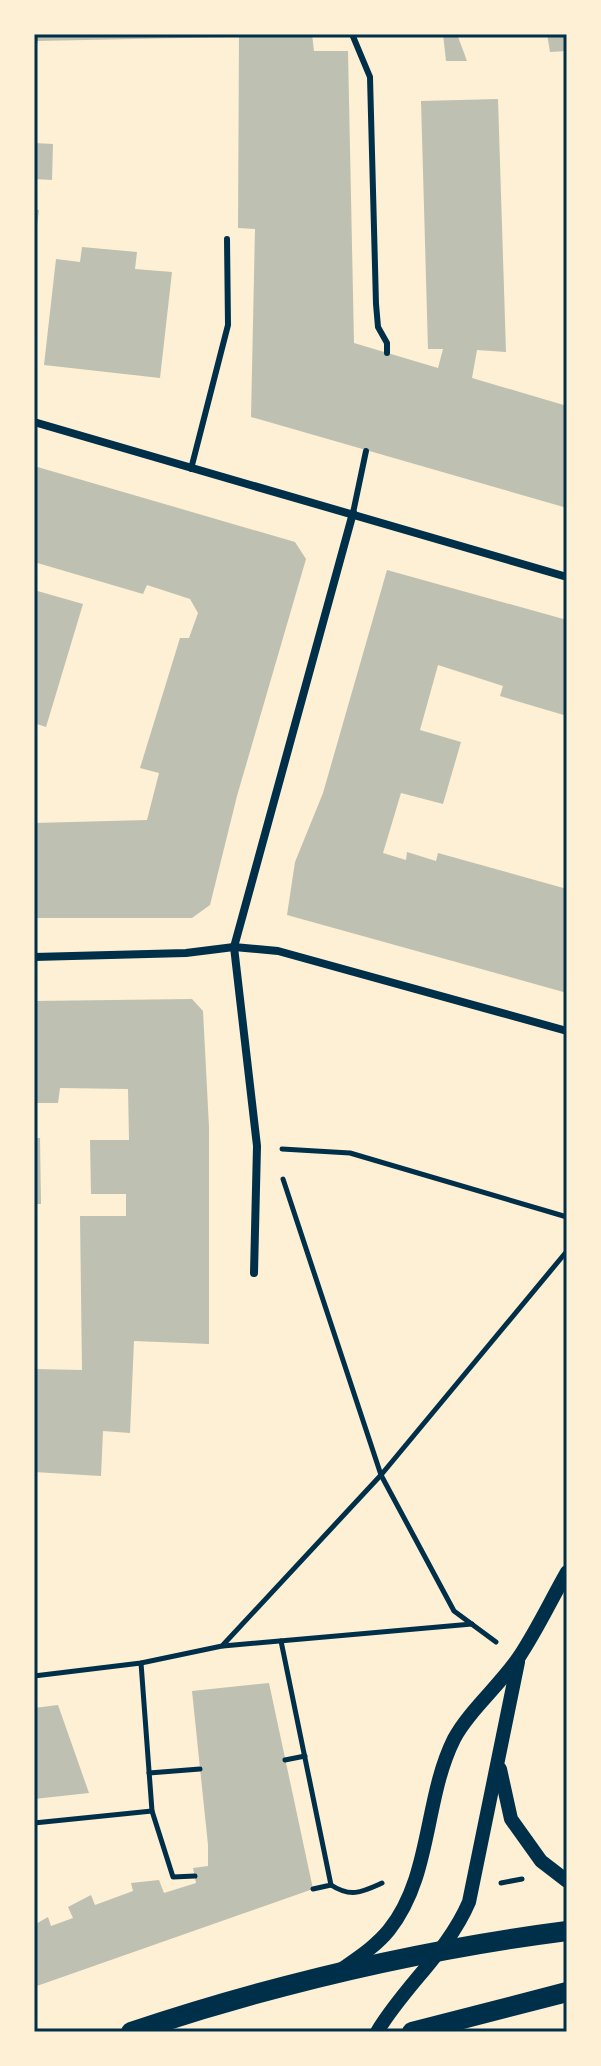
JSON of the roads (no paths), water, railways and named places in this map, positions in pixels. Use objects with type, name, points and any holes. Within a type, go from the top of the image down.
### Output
[{"type":"main road","points":[[131,2032],[218,2004],[335,1974],[515,1938],[567,1931]]},
{"type":"main road","points":[[412,2032],[567,1992]]},
{"type":"street","points":[[34,422],[567,577]]},
{"type":"street","points":[[254,1273],[257,1146],[234,947],[353,513]]},
{"type":"street","points":[[34,957],[186,953],[234,947],[278,951],[567,1031]]},
{"type":"street","points":[[335,1974],[368,1952],[396,1918],[412,1885],[439,1782],[455,1738],[519,1658],[567,1572]]},
{"type":"street","points":[[377,2032],[393,2004],[439,1953],[469,1902],[519,1658]]},
{"type":"street","points":[[499,1763],[511,1819],[541,1861],[567,1881]]},
{"type":"lane","points":[[352,34],[370,77],[376,304],[378,327],[387,343],[387,353]]},
{"type":"lane","points":[[191,469],[228,325],[227,239]]},
{"type":"lane","points":[[353,513],[366,451]]}]
